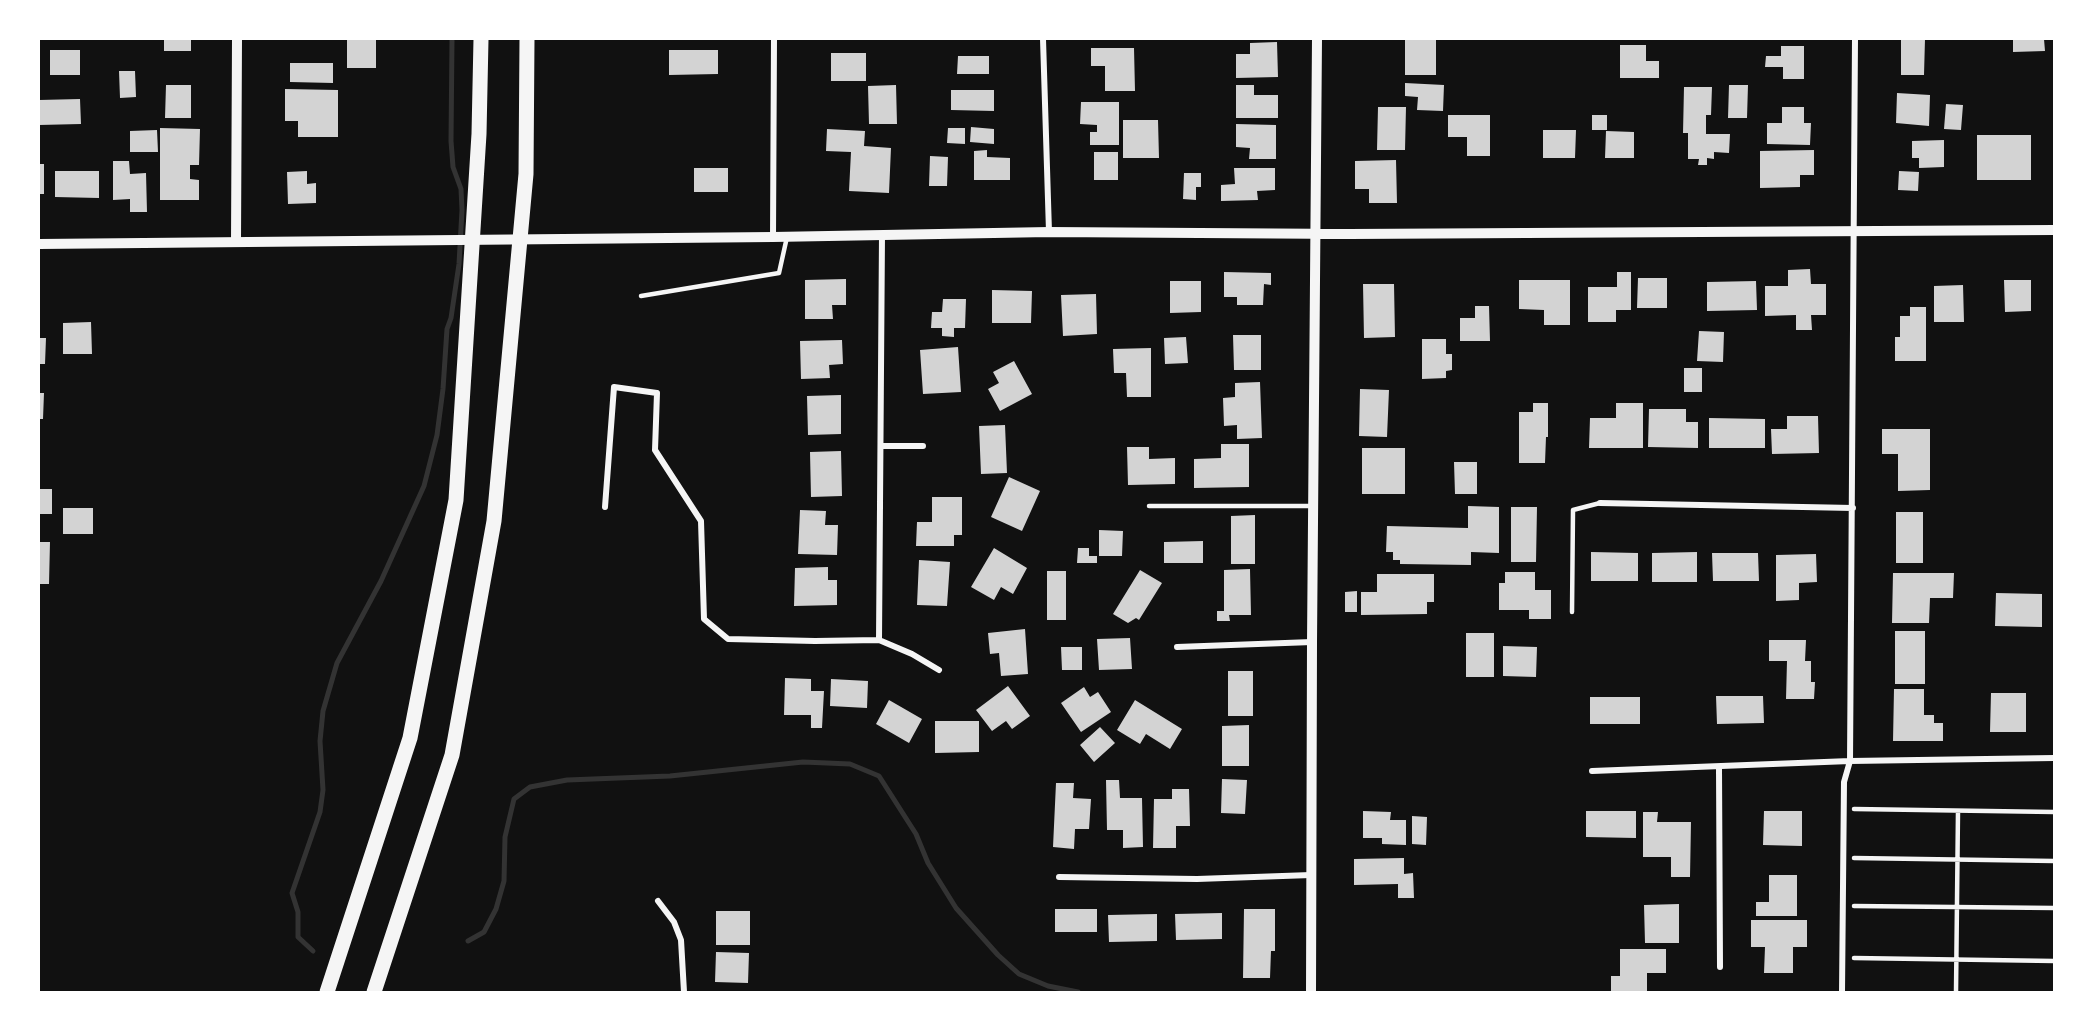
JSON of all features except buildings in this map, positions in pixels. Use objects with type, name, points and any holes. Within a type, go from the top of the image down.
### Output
[{"type":"highway","points":[[327,992],[410,738],[456,501],[479,134],[481,39]]},
{"type":"highway","points":[[374,992],[452,755],[494,521],[526,174],[527,39]]},
{"type":"street","points":[[236,241],[237,39]]},
{"type":"street","points":[[773,237],[774,39]]},
{"type":"street","points":[[1043,39],[1049,232]]},
{"type":"street","points":[[1311,992],[1311,642],[1317,39]]},
{"type":"street","points":[[1842,992],[1844,782],[1850,761],[1855,39]]},
{"type":"street","points":[[39,244],[787,237],[1049,232],[2054,230]]},
{"type":"street","points":[[879,640],[882,234]]},
{"type":"street","points":[[604,507],[614,387],[657,393],[655,450],[701,521],[704,619],[728,639],[879,640],[912,654],[939,670]]},
{"type":"street","points":[[881,446],[924,446]]},
{"type":"street","points":[[1600,503],[1853,508]]},
{"type":"street","points":[[1177,647],[1311,642]]},
{"type":"street","points":[[1593,771],[1719,768],[1850,761],[2054,758]]},
{"type":"street","points":[[1719,768],[1720,967]]},
{"type":"street","points":[[1059,877],[1197,879],[1311,875]]},
{"type":"street","points":[[658,901],[674,922],[681,940],[684,992]]},
{"type":"lane","points":[[641,296],[779,273],[787,237]]},
{"type":"lane","points":[[1572,612],[1573,510],[1600,503]]},
{"type":"lane","points":[[1149,506],[1313,506]]},
{"type":"lane","points":[[1854,809],[2054,812]]},
{"type":"lane","points":[[1956,992],[1958,811]]},
{"type":"lane","points":[[1854,858],[2054,861]]},
{"type":"lane","points":[[1854,906],[2054,908]]},
{"type":"lane","points":[[1854,958],[2054,961]]},
{"type":"waterway","points":[[313,951],[298,937],[298,912],[292,893],[320,812],[323,790],[320,741],[323,711],[337,663],[381,581],[424,486],[437,435],[447,329],[451,318],[459,264],[462,210],[461,189],[453,167],[451,141],[452,39]]},
{"type":"waterway","points":[[468,941],[484,932],[496,909],[504,881],[505,837],[514,799],[530,787],[567,780],[670,776],[803,762],[850,764],[879,776],[916,834],[928,863],[956,908],[998,955],[1019,974],[1048,986],[1078,992]]}]
